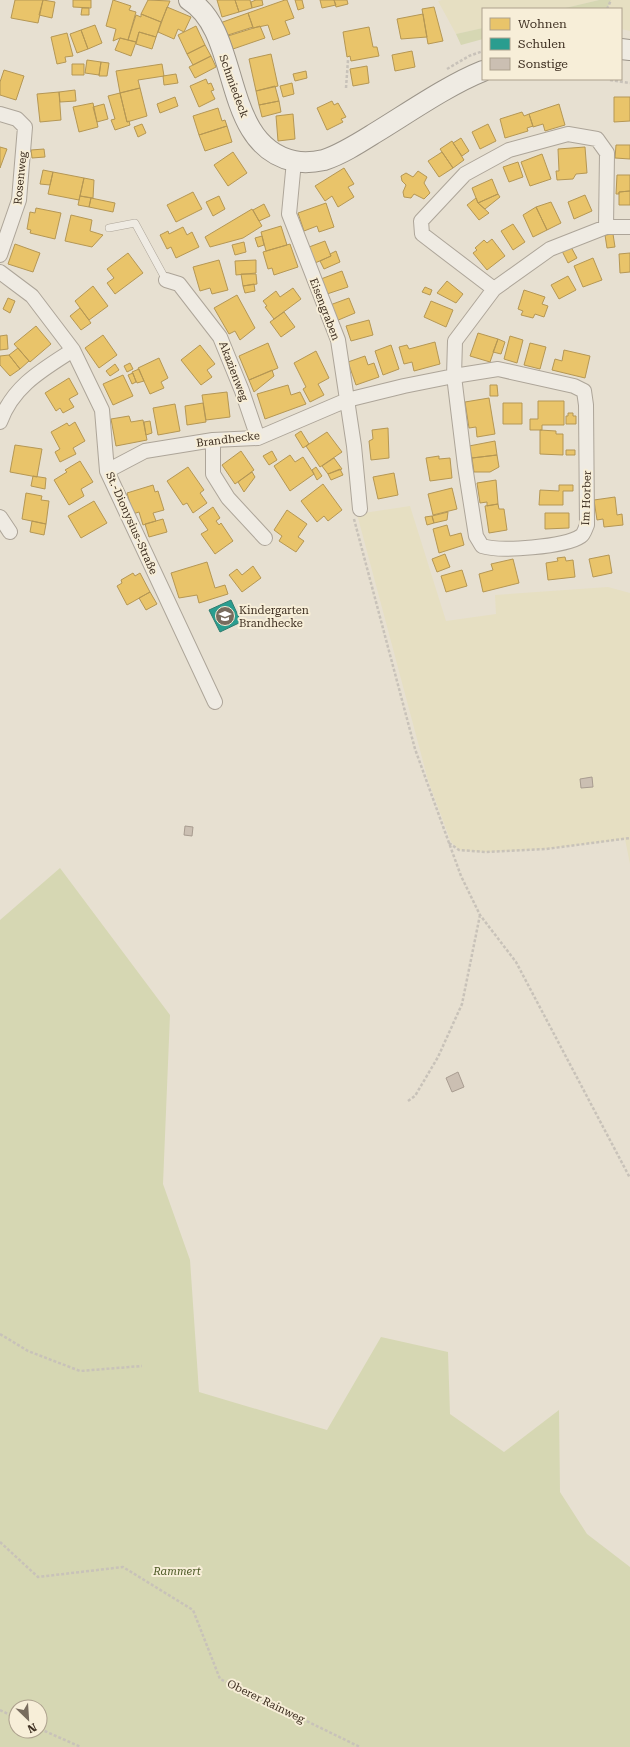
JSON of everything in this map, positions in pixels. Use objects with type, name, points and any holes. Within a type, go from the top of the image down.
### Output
[{"type":"main road","points":[[189,0],[205,7]]},
{"type":"main road","name":"Schmiedeck","points":[[205,7],[242,112],[252,131],[266,148],[280,157],[294,161],[323,160],[341,153],[424,103],[482,72]]},
{"type":"street","name":"Rosenweg","points":[[0,114],[17,119],[24,127],[19,200],[0,255]]},
{"type":"street","points":[[494,289],[422,234],[421,221],[465,174],[509,150],[568,134],[597,139],[607,153],[606,227]]},
{"type":"street","name":"Eisengraben","points":[[294,161],[289,214],[338,340],[360,508]]},
{"type":"street","points":[[454,376],[455,340],[494,289],[550,249],[606,227],[630,227]]},
{"type":"street","name":"St.-Dionysius-Straße","points":[[0,272],[32,296],[73,350],[102,410],[107,470],[215,702]]},
{"type":"street","name":"Akazienweg","points":[[166,280],[179,284],[220,337],[242,391],[258,438]]},
{"type":"street","points":[[0,422],[3,413],[18,389],[42,370],[73,350]]},
{"type":"street","name":"Im Horber","points":[[347,400],[454,376],[498,369],[574,386],[584,391],[586,405],[587,525],[583,535],[574,540],[544,546],[493,549],[482,546],[476,536],[465,466],[454,376]]},
{"type":"street","name":"Brandhecke","points":[[107,470],[145,451],[213,440],[258,438],[347,400]]},
{"type":"street","points":[[213,440],[213,474],[228,498],[265,538]]},
{"type":"street","points":[[0,517],[10,532]]},
{"type":"lane","points":[[109,228],[134,223],[166,280]]},
{"type":"path","points":[[346,88],[348,60]]},
{"type":"path","points":[[610,80],[630,83]]},
{"type":"path","points":[[360,508],[353,517],[415,749],[461,876],[480,915],[516,962],[630,1178]]},
{"type":"path","points":[[448,843],[459,850],[486,852],[546,849],[630,838]]},
{"type":"path","points":[[408,1101],[415,1096],[438,1058],[462,1004],[480,915]]},
{"type":"path","points":[[0,1334],[28,1351],[80,1371],[142,1366]]},
{"type":"path","name":"Oberer Rainweg","points":[[0,1542],[38,1578],[123,1567],[193,1610],[220,1679],[360,1747]]},
{"type":"path","points":[[48,1733],[80,1747]]},
{"type":"shaded area","points":[[599,0],[565,8],[482,8],[482,28],[456,34],[438,1]]},
{"type":"shaded area","points":[[611,0],[630,0],[630,31],[622,29],[622,8],[607,8]]},
{"type":"shaded area","points":[[410,506],[446,621],[496,614],[495,595],[608,587],[630,593],[630,864],[625,839],[546,849],[486,852],[459,850],[451,842],[428,780],[357,514]]},
{"type":"green space","points":[[599,0],[611,0],[607,8],[565,8]]},
{"type":"green space","points":[[482,28],[482,39],[461,45],[456,34]]},
{"type":"green space","name":"Rammert","points":[[60,868],[170,1015],[163,1184],[190,1260],[199,1392],[327,1430],[381,1337],[448,1352],[450,1414],[504,1452],[559,1410],[560,1492],[587,1534],[630,1567],[630,1747],[0,1747],[0,920]]},
{"type":"building: Wohnen","points":[[15,0],[43,0],[38,23],[11,18]]},
{"type":"building: Wohnen","points":[[43,0],[55,2],[52,18],[39,15]]},
{"type":"building: Wohnen","points":[[73,0],[91,0],[91,8],[73,7]]},
{"type":"building: Wohnen","points":[[113,0],[131,6],[129,10],[136,12],[128,40],[120,38],[113,41],[116,29],[106,26]]},
{"type":"building: Wohnen","points":[[148,0],[170,1],[161,22],[141,14]]},
{"type":"building: Wohnen","points":[[217,0],[235,0],[239,12],[222,17]]},
{"type":"building: Wohnen","points":[[235,0],[250,0],[252,8],[239,12]]},
{"type":"building: Wohnen","points":[[262,0],[263,5],[252,8],[251,2]]},
{"type":"building: Wohnen","points":[[287,0],[294,18],[285,21],[290,34],[273,40],[268,25],[253,28],[248,13]]},
{"type":"building: Wohnen","points":[[295,0],[302,0],[304,8],[298,10]]},
{"type":"building: Wohnen","points":[[320,0],[334,0],[336,5],[322,8]]},
{"type":"building: Wohnen","points":[[334,0],[347,0],[348,4],[336,7]]},
{"type":"building: Wohnen","points":[[167,7],[191,17],[184,32],[178,29],[174,39],[158,32]]},
{"type":"building: Wohnen","points":[[434,7],[443,41],[428,44],[422,9]]},
{"type":"building: Wohnen","points":[[82,8],[89,8],[89,15],[81,15]]},
{"type":"building: Wohnen","points":[[248,13],[253,27],[225,36],[220,23]]},
{"type":"building: Wohnen","points":[[141,14],[161,22],[156,37],[139,32],[136,42],[128,40],[136,15],[141,17]]},
{"type":"building: Wohnen","points":[[423,14],[427,37],[401,39],[397,19]]},
{"type":"building: Wohnen","points":[[95,25],[102,43],[88,49],[81,30]]},
{"type":"building: Wohnen","points":[[196,26],[205,45],[187,54],[178,35]]},
{"type":"building: Wohnen","points":[[260,26],[265,38],[233,49],[228,36]]},
{"type":"building: Wohnen","points":[[369,27],[373,47],[377,47],[379,56],[351,61],[350,56],[347,57],[343,32]]},
{"type":"building: Wohnen","points":[[81,30],[88,49],[77,53],[70,34]]},
{"type":"building: Wohnen","points":[[139,32],[156,37],[152,49],[136,44]]},
{"type":"building: Wohnen","points":[[67,33],[73,56],[65,57],[66,62],[57,64],[51,37]]},
{"type":"building: Wohnen","points":[[120,38],[136,42],[131,56],[115,50]]},
{"type":"building: Wohnen","points":[[205,45],[211,56],[193,65],[187,54]]},
{"type":"building: Wohnen","points":[[412,51],[415,67],[395,71],[392,55]]},
{"type":"building: Wohnen","points":[[271,54],[278,86],[256,91],[249,59]]},
{"type":"building: Wohnen","points":[[211,56],[216,67],[195,78],[189,67]]},
{"type":"building: Wohnen","points":[[87,60],[101,62],[99,75],[85,73]]},
{"type":"building: Wohnen","points":[[101,62],[109,63],[107,76],[99,76]]},
{"type":"building: Wohnen","points":[[72,64],[84,64],[84,75],[72,75]]},
{"type":"building: Wohnen","points":[[162,64],[164,76],[138,80],[140,88],[120,93],[116,71]]},
{"type":"building: Wohnen","points":[[367,66],[369,83],[353,86],[350,69]]},
{"type":"building: Wohnen","points":[[4,70],[24,76],[16,100],[0,95],[0,82]]},
{"type":"building: Wohnen","points":[[306,71],[307,78],[295,81],[293,74]]},
{"type":"building: Wohnen","points":[[176,74],[178,83],[164,85],[163,76]]},
{"type":"building: Wohnen","points":[[206,79],[208,84],[211,83],[214,90],[211,91],[215,99],[199,107],[190,86]]},
{"type":"building: Wohnen","points":[[292,83],[294,94],[283,97],[280,86]]},
{"type":"building: Wohnen","points":[[275,86],[279,101],[259,105],[256,91]]},
{"type":"building: Wohnen","points":[[140,88],[147,116],[127,122],[120,93]]},
{"type":"building: Wohnen","points":[[75,90],[76,101],[60,102],[59,92]]},
{"type":"building: Wohnen","points":[[59,92],[61,120],[40,122],[37,94]]},
{"type":"building: Wohnen","points":[[120,93],[127,122],[129,121],[130,125],[115,130],[111,120],[115,119],[108,96]]},
{"type":"building: Wohnen","points":[[175,97],[178,106],[160,113],[157,104]]},
{"type":"building: Wohnen","points":[[614,97],[630,97],[630,121],[614,122]]},
{"type":"building: Wohnen","points":[[279,101],[281,112],[262,117],[259,105]]},
{"type":"building: Wohnen","points":[[332,101],[334,105],[338,103],[346,117],[341,119],[343,122],[327,130],[317,108]]},
{"type":"building: Wohnen","points":[[93,103],[98,127],[79,132],[73,107]]},
{"type":"building: Wohnen","points":[[104,104],[108,119],[97,122],[93,107]]},
{"type":"building: Wohnen","points":[[559,104],[565,125],[545,131],[543,124],[533,127],[529,114]]},
{"type":"building: Wohnen","points":[[218,108],[222,121],[225,120],[227,126],[199,135],[193,116]]},
{"type":"building: Wohnen","points":[[522,112],[524,116],[529,114],[533,126],[527,128],[528,131],[505,138],[500,119]]},
{"type":"building: Wohnen","points":[[293,114],[295,139],[278,141],[276,116]]},
{"type":"building: Wohnen","points":[[142,124],[146,133],[138,137],[134,127]]},
{"type":"building: Wohnen","points":[[488,124],[496,141],[480,149],[472,132]]},
{"type":"building: Wohnen","points":[[227,126],[232,142],[205,151],[199,135]]},
{"type":"building: Wohnen","points":[[461,138],[469,151],[462,156],[453,143]]},
{"type":"building: Wohnen","points":[[452,141],[464,160],[453,168],[440,149]]},
{"type":"building: Wohnen","points":[[616,145],[630,145],[630,159],[615,158]]},
{"type":"building: Wohnen","points":[[0,147],[7,149],[0,168]]},
{"type":"building: Wohnen","points":[[585,147],[587,173],[576,174],[573,179],[557,180],[556,171],[559,171],[558,149]]},
{"type":"building: Wohnen","points":[[44,149],[45,157],[32,158],[31,150]]},
{"type":"building: Wohnen","points":[[233,152],[247,173],[228,186],[214,165]]},
{"type":"building: Wohnen","points":[[442,152],[453,168],[439,177],[428,161]]},
{"type":"building: Wohnen","points":[[542,154],[551,179],[530,186],[521,162]]},
{"type":"building: Wohnen","points":[[518,162],[523,177],[509,182],[503,167]]},
{"type":"building: Wohnen","points":[[344,168],[354,184],[348,187],[354,197],[338,207],[332,196],[325,201],[315,186]]},
{"type":"building: Wohnen","points":[[43,170],[53,172],[50,185],[40,184]]},
{"type":"building: Wohnen","points":[[418,171],[427,177],[424,183],[430,193],[424,199],[414,194],[411,198],[404,197],[403,192],[406,185],[402,181],[401,176],[406,173],[413,177]]},
{"type":"building: Wohnen","points":[[53,172],[84,178],[79,200],[48,194]]},
{"type":"building: Wohnen","points":[[617,175],[630,175],[630,191],[619,192],[619,194],[616,194]]},
{"type":"building: Wohnen","points":[[84,178],[94,180],[93,198],[80,196]]},
{"type":"building: Wohnen","points":[[492,179],[498,194],[478,203],[472,188]]},
{"type":"building: Wohnen","points":[[630,191],[630,205],[619,205],[619,192]]},
{"type":"building: Wohnen","points":[[193,192],[202,209],[176,222],[167,205]]},
{"type":"building: Wohnen","points":[[498,194],[500,197],[485,209],[478,203]]},
{"type":"building: Wohnen","points":[[585,195],[592,211],[574,219],[568,202]]},
{"type":"building: Wohnen","points":[[80,196],[91,198],[89,207],[78,205]]},
{"type":"building: Wohnen","points":[[219,196],[225,209],[213,216],[206,202]]},
{"type":"building: Wohnen","points":[[91,198],[115,203],[113,212],[89,207]]},
{"type":"building: Wohnen","points":[[476,198],[478,203],[489,213],[479,220],[467,205]]},
{"type":"building: Wohnen","points":[[551,202],[561,223],[547,230],[536,207]]},
{"type":"building: Wohnen","points":[[326,203],[334,227],[319,232],[317,226],[304,231],[298,213]]},
{"type":"building: Wohnen","points":[[264,204],[270,216],[259,221],[253,210]]},
{"type":"building: Wohnen","points":[[536,207],[547,230],[533,237],[523,215]]},
{"type":"building: Wohnen","points":[[36,208],[61,213],[55,239],[30,233],[31,230],[27,229],[30,212],[35,213]]},
{"type":"building: Wohnen","points":[[252,209],[262,226],[243,238],[210,247],[205,237]]},
{"type":"building: Wohnen","points":[[71,215],[92,220],[90,231],[103,235],[92,247],[65,241]]},
{"type":"building: Wohnen","points":[[513,224],[525,242],[513,250],[501,231]]},
{"type":"building: Wohnen","points":[[281,226],[287,245],[266,251],[261,232]]},
{"type":"building: Wohnen","points":[[183,227],[187,235],[192,232],[199,247],[176,258],[171,247],[167,249],[160,235],[168,231],[169,234]]},
{"type":"building: Wohnen","points":[[613,234],[615,247],[607,248],[605,235]]},
{"type":"building: Wohnen","points":[[262,236],[264,245],[258,247],[255,238]]},
{"type":"building: Wohnen","points":[[492,239],[505,256],[487,270],[473,253],[477,250],[475,248],[484,240],[487,243]]},
{"type":"building: Wohnen","points":[[325,241],[331,256],[315,263],[309,247]]},
{"type":"building: Wohnen","points":[[244,242],[246,252],[235,255],[232,245]]},
{"type":"building: Wohnen","points":[[15,244],[40,253],[33,272],[8,264]]},
{"type":"building: Wohnen","points":[[290,244],[298,267],[274,275],[272,268],[268,269],[263,252]]},
{"type":"building: Wohnen","points":[[571,247],[577,258],[568,263],[562,251]]},
{"type":"building: Wohnen","points":[[336,251],[340,262],[324,269],[320,261],[331,256],[330,254]]},
{"type":"building: Wohnen","points":[[128,253],[143,273],[115,294],[107,283],[114,278],[107,269]]},
{"type":"building: Wohnen","points":[[630,253],[630,272],[620,273],[619,254]]},
{"type":"building: Wohnen","points":[[593,258],[602,280],[583,287],[574,266]]},
{"type":"building: Wohnen","points":[[219,260],[228,290],[212,294],[210,288],[200,291],[193,267]]},
{"type":"building: Wohnen","points":[[256,260],[256,273],[236,275],[235,261]]},
{"type":"building: Wohnen","points":[[342,271],[348,287],[327,294],[321,279]]},
{"type":"building: Wohnen","points":[[241,274],[256,274],[257,284],[243,286]]},
{"type":"building: Wohnen","points":[[568,276],[576,290],[559,299],[551,285]]},
{"type":"building: Wohnen","points":[[447,281],[463,294],[456,303],[437,293]]},
{"type":"building: Wohnen","points":[[254,284],[255,291],[245,293],[243,286]]},
{"type":"building: Wohnen","points":[[93,286],[108,306],[89,320],[75,301]]},
{"type":"building: Wohnen","points":[[425,287],[432,290],[430,295],[422,292]]},
{"type":"building: Wohnen","points":[[293,288],[301,299],[274,319],[265,307],[267,306],[263,301],[276,291],[280,297]]},
{"type":"building: Wohnen","points":[[524,290],[545,297],[542,304],[548,306],[544,317],[535,314],[533,318],[521,315],[523,311],[518,309]]},
{"type":"building: Wohnen","points":[[237,295],[255,328],[240,340],[235,331],[229,334],[214,308]]},
{"type":"building: Wohnen","points":[[8,298],[15,301],[10,313],[3,309]]},
{"type":"building: Wohnen","points":[[349,298],[355,313],[336,321],[330,305]]},
{"type":"building: Wohnen","points":[[431,301],[453,310],[446,327],[424,317]]},
{"type":"building: Wohnen","points":[[80,308],[91,323],[81,330],[70,316]]},
{"type":"building: Wohnen","points":[[284,312],[295,327],[281,337],[270,322]]},
{"type":"building: Wohnen","points":[[369,320],[373,335],[351,341],[346,326]]},
{"type":"building: Wohnen","points":[[36,326],[51,344],[30,362],[14,344]]},
{"type":"building: Wohnen","points":[[478,333],[498,339],[490,362],[470,356]]},
{"type":"building: Wohnen","points":[[7,335],[8,349],[0,350],[0,336]]},
{"type":"building: Wohnen","points":[[103,335],[117,355],[99,368],[85,348]]},
{"type":"building: Wohnen","points":[[510,336],[523,340],[517,363],[504,359]]},
{"type":"building: Wohnen","points":[[498,339],[505,342],[501,354],[493,352]]},
{"type":"building: Wohnen","points":[[435,342],[440,364],[414,371],[412,362],[404,364],[399,347],[407,345],[409,349]]},
{"type":"building: Wohnen","points":[[268,343],[278,368],[249,380],[239,356]]},
{"type":"building: Wohnen","points":[[530,343],[546,347],[540,369],[524,365]]},
{"type":"building: Wohnen","points":[[200,345],[215,364],[207,370],[212,377],[201,385],[181,360]]},
{"type":"building: Wohnen","points":[[391,345],[399,369],[383,375],[375,351]]},
{"type":"building: Wohnen","points":[[18,348],[29,361],[20,369],[9,355]]},
{"type":"building: Wohnen","points":[[564,350],[590,356],[585,378],[552,370],[555,359],[562,361]]},
{"type":"building: Wohnen","points":[[316,351],[329,378],[318,384],[324,395],[310,402],[303,389],[306,387],[294,363]]},
{"type":"building: Wohnen","points":[[9,355],[20,369],[10,376],[0,365],[0,356]]},
{"type":"building: Wohnen","points":[[365,356],[368,365],[374,363],[379,377],[356,385],[348,362]]},
{"type":"building: Wohnen","points":[[159,358],[168,378],[161,382],[164,388],[150,394],[138,368]]},
{"type":"building: Wohnen","points":[[130,363],[133,369],[127,372],[124,366]]},
{"type":"building: Wohnen","points":[[115,364],[119,370],[110,376],[106,371]]},
{"type":"building: Wohnen","points":[[139,369],[144,381],[137,383],[132,372]]},
{"type":"building: Wohnen","points":[[272,370],[274,376],[254,392],[249,380]]},
{"type":"building: Wohnen","points":[[133,373],[136,382],[132,384],[128,375]]},
{"type":"building: Wohnen","points":[[123,375],[133,396],[113,405],[103,384]]},
{"type":"building: Wohnen","points":[[69,378],[78,394],[69,399],[74,407],[63,413],[60,408],[56,411],[45,393]]},
{"type":"building: Wohnen","points":[[288,385],[291,395],[300,392],[306,404],[265,419],[257,394]]},
{"type":"building: Wohnen","points":[[490,385],[497,385],[498,396],[490,396]]},
{"type":"building: Wohnen","points":[[227,392],[230,417],[206,420],[202,395]]},
{"type":"building: Wohnen","points":[[489,398],[495,434],[477,437],[476,427],[469,428],[465,402]]},
{"type":"building: Wohnen","points":[[538,401],[564,401],[564,425],[542,425],[542,430],[530,430],[530,419],[538,419]]},
{"type":"building: Wohnen","points":[[203,403],[206,422],[187,425],[185,406]]},
{"type":"building: Wohnen","points":[[503,403],[522,403],[522,424],[503,424]]},
{"type":"building: Wohnen","points":[[175,404],[180,431],[158,435],[153,408]]},
{"type":"building: Wohnen","points":[[568,413],[573,413],[573,416],[576,416],[576,424],[566,424],[566,416],[568,416]]},
{"type":"building: Wohnen","points":[[129,416],[131,422],[143,420],[147,440],[116,446],[111,419]]},
{"type":"building: Wohnen","points":[[150,421],[152,433],[146,435],[144,422]]},
{"type":"building: Wohnen","points":[[75,422],[85,441],[73,448],[76,454],[60,462],[55,452],[60,449],[51,432],[67,423],[69,426]]},
{"type":"building: Wohnen","points":[[388,428],[389,458],[371,460],[369,441],[373,439],[372,430]]},
{"type":"building: Wohnen","points":[[540,430],[556,431],[556,434],[563,434],[563,455],[540,454]]},
{"type":"building: Wohnen","points":[[301,431],[309,444],[303,448],[295,435]]},
{"type":"building: Wohnen","points":[[327,432],[342,452],[320,467],[306,446]]},
{"type":"building: Wohnen","points":[[495,441],[497,455],[472,458],[469,446]]},
{"type":"building: Wohnen","points":[[15,445],[42,449],[37,477],[10,472]]},
{"type":"building: Wohnen","points":[[566,450],[575,450],[575,455],[566,455]]},
{"type":"building: Wohnen","points":[[241,451],[254,470],[235,484],[222,465]]},
{"type":"building: Wohnen","points":[[272,451],[277,460],[269,465],[263,456]]},
{"type":"building: Wohnen","points":[[290,455],[295,462],[303,457],[314,474],[290,491],[274,466]]},
{"type":"building: Wohnen","points":[[497,455],[499,467],[490,472],[474,472],[472,458]]},
{"type":"building: Wohnen","points":[[439,456],[439,459],[450,458],[452,478],[430,481],[426,458]]},
{"type":"building: Wohnen","points":[[334,458],[342,469],[328,474],[322,466]]},
{"type":"building: Wohnen","points":[[80,461],[93,482],[81,489],[84,496],[69,505],[54,480],[67,472],[65,470]]},
{"type":"building: Wohnen","points":[[188,467],[204,490],[200,493],[207,503],[193,513],[187,503],[183,505],[167,481]]},
{"type":"building: Wohnen","points":[[316,467],[322,476],[317,480],[312,470]]},
{"type":"building: Wohnen","points":[[340,469],[343,475],[331,480],[328,474]]},
{"type":"building: Wohnen","points":[[252,472],[255,477],[244,492],[238,482]]},
{"type":"building: Wohnen","points":[[394,473],[398,495],[378,499],[373,477]]},
{"type":"building: Wohnen","points":[[33,476],[46,478],[45,489],[31,486]]},
{"type":"building: Wohnen","points":[[496,480],[498,504],[487,506],[487,502],[480,503],[477,483]]},
{"type":"building: Wohnen","points":[[323,484],[342,510],[328,521],[324,516],[317,522],[301,501]]},
{"type":"building: Wohnen","points":[[153,485],[155,492],[158,491],[164,510],[153,513],[156,521],[143,525],[139,512],[133,514],[127,493]]},
{"type":"building: Wohnen","points":[[559,485],[573,485],[573,491],[563,491],[563,505],[539,505],[540,490],[559,491]]},
{"type":"building: Wohnen","points":[[452,488],[457,509],[433,515],[428,494]]},
{"type":"building: Wohnen","points":[[26,493],[42,496],[41,500],[49,501],[46,524],[22,519]]},
{"type":"building: Wohnen","points":[[615,497],[617,515],[622,514],[623,525],[604,527],[603,519],[597,520],[594,500]]},
{"type":"building: Wohnen","points":[[94,501],[107,523],[81,538],[68,516]]},
{"type":"building: Wohnen","points":[[498,504],[499,509],[504,509],[507,530],[489,533],[485,506]]},
{"type":"building: Wohnen","points":[[213,507],[220,518],[216,521],[219,525],[221,523],[233,541],[215,554],[201,534],[208,530],[199,517]]},
{"type":"building: Wohnen","points":[[287,510],[307,524],[298,537],[304,541],[296,552],[279,541],[282,536],[274,530]]},
{"type":"building: Wohnen","points":[[448,512],[447,520],[434,523],[432,516]]},
{"type":"building: Wohnen","points":[[545,513],[569,513],[569,528],[545,529]]},
{"type":"building: Wohnen","points":[[432,516],[434,523],[427,525],[425,517]]},
{"type":"building: Wohnen","points":[[163,519],[167,532],[149,537],[145,524]]},
{"type":"building: Wohnen","points":[[32,521],[46,524],[44,535],[30,532]]},
{"type":"building: Wohnen","points":[[447,525],[450,536],[461,533],[464,545],[439,553],[433,529]]},
{"type":"building: Wohnen","points":[[445,554],[450,567],[437,572],[432,559]]},
{"type":"building: Wohnen","points":[[609,555],[612,573],[593,577],[589,559]]},
{"type":"building: Wohnen","points":[[565,557],[566,561],[573,560],[575,577],[548,580],[546,563],[558,561],[557,558]]},
{"type":"building: Wohnen","points":[[513,559],[519,583],[483,592],[479,574],[493,570],[491,564]]},
{"type":"building: Wohnen","points":[[207,562],[215,588],[225,585],[228,594],[199,603],[197,595],[179,598],[171,573]]},
{"type":"building: Wohnen","points":[[253,566],[261,578],[242,592],[229,575],[237,569],[242,575]]},
{"type":"building: Wohnen","points":[[462,570],[467,586],[446,592],[441,576]]},
{"type":"building: Wohnen","points":[[133,573],[135,576],[140,573],[150,592],[127,605],[117,586],[122,583],[121,580]]},
{"type":"building: Wohnen","points":[[150,592],[157,604],[146,610],[139,598]]},
{"type":"building: Schulen","name":"Kindergarten Brandhecke","points":[[231,600],[241,622],[220,632],[209,610]]},
{"type":"building: Sonstige","points":[[592,777],[593,787],[581,788],[580,779]]},
{"type":"building: Sonstige","points":[[185,826],[193,827],[192,836],[184,835]]},
{"type":"building: Sonstige","points":[[458,1072],[464,1087],[452,1092],[446,1078]]},
{"type":"place","name":"Kindergarten Brandhecke","points":[[225,616]]}]
